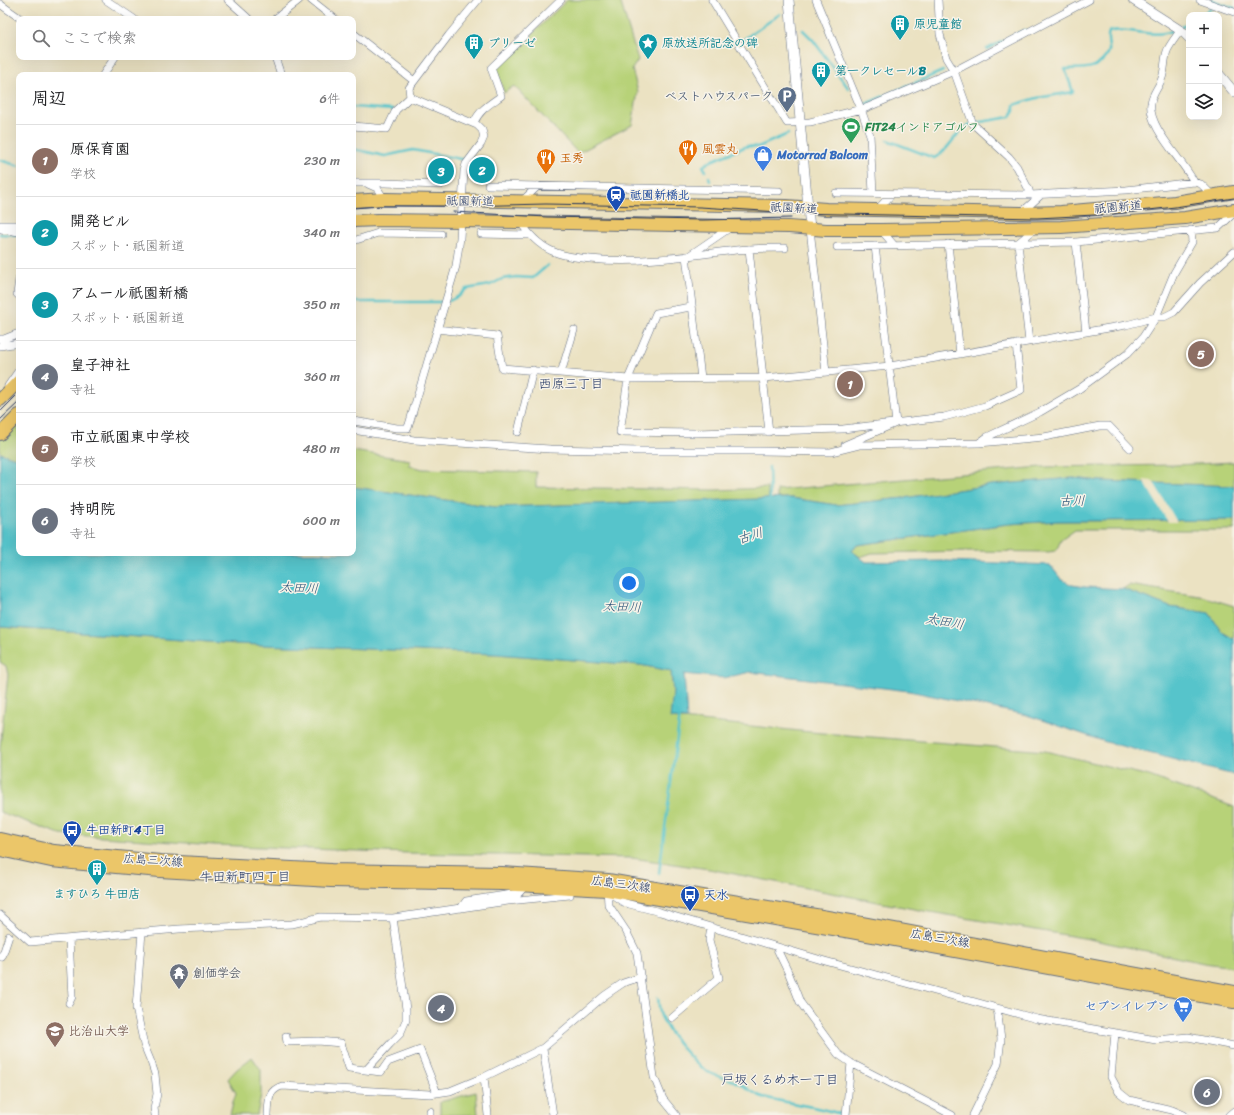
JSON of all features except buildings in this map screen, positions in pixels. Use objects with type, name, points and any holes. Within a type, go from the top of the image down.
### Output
[{"type":"main road","name":"祇園新道","points":[[356,201],[384,199],[462,200],[721,206],[787,206],[808,208],[1021,213],[1061,212],[1175,202],[1234,192]]},
{"type":"main road","name":"祇園新道","points":[[356,221],[461,221],[881,230],[1061,228],[1185,218],[1234,211]]},
{"type":"main road","points":[[0,399],[16,384]]},
{"type":"main road","points":[[0,434],[16,418]]},
{"type":"main road","name":"広島三次線","points":[[0,839],[54,851],[160,861],[331,870],[502,873],[607,885],[851,922],[1234,992]]},
{"type":"main road","name":"広島三次線","points":[[0,850],[51,861],[160,871],[331,882],[607,885],[851,932],[1234,1002]]},
{"type":"street","points":[[106,0],[130,16]]},
{"type":"street","points":[[228,0],[246,16]]},
{"type":"street","points":[[279,16],[299,0]]},
{"type":"street","points":[[311,0],[331,16]]},
{"type":"street","points":[[410,96],[409,88],[448,35],[478,0]]},
{"type":"street","points":[[474,123],[482,110],[501,96],[491,68],[561,0]]},
{"type":"street","points":[[712,0],[787,122],[810,122],[860,109],[954,71],[1089,0]]},
{"type":"street","points":[[789,0],[810,229],[826,372]]},
{"type":"street","points":[[816,0],[870,135],[873,193]]},
{"type":"street","points":[[938,0],[940,34],[946,58],[954,71],[973,124],[1009,156],[1030,190],[1030,195]]},
{"type":"street","points":[[1133,0],[1186,36]]},
{"type":"street","points":[[1200,0],[1234,12]]},
{"type":"street","points":[[0,4],[17,16]]},
{"type":"street","points":[[1180,31],[1167,50],[1163,76],[1150,104],[1157,130],[1189,172],[1194,182]]},
{"type":"street","points":[[356,35],[414,81]]},
{"type":"street","points":[[105,72],[113,60]]},
{"type":"street","points":[[276,60],[280,72]]},
{"type":"street","points":[[1222,78],[1234,92]]},
{"type":"street","points":[[356,421],[397,428],[408,428],[456,266],[465,168],[484,137],[480,127],[474,123],[410,96]]},
{"type":"street","points":[[356,126],[387,129],[396,110],[410,96]]},
{"type":"street","points":[[836,193],[1030,195],[1126,190],[1194,182],[1201,184],[1213,196]]},
{"type":"street","points":[[356,183],[440,184]]},
{"type":"street","points":[[364,183],[377,188],[384,199]]},
{"type":"street","points":[[488,185],[779,191]]},
{"type":"street","points":[[521,202],[538,186]]},
{"type":"street","points":[[708,190],[721,206]]},
{"type":"street","points":[[877,210],[892,194]]},
{"type":"street","points":[[1021,213],[1042,194]]},
{"type":"street","points":[[837,247],[1076,242],[1218,228],[1234,211]]},
{"type":"street","points":[[521,223],[530,236],[545,247],[558,254],[579,258],[616,261],[687,256],[749,249],[785,248]]},
{"type":"street","points":[[0,225],[16,225]]},
{"type":"street","points":[[0,225],[1,229],[16,232]]},
{"type":"street","points":[[687,256],[733,226]]},
{"type":"street","points":[[1018,243],[1036,228]]},
{"type":"street","points":[[881,230],[894,245]]},
{"type":"street","points":[[979,443],[988,437],[1040,412],[1097,376],[1127,354],[1143,337],[1156,317],[1174,273],[1192,242],[1191,230]]},
{"type":"street","points":[[356,240],[378,233],[441,234]]},
{"type":"street","points":[[481,234],[530,236]]},
{"type":"street","points":[[1076,242],[1086,332]]},
{"type":"street","points":[[1018,243],[1029,342]]},
{"type":"street","points":[[948,244],[960,354]]},
{"type":"street","points":[[876,246],[896,423]]},
{"type":"street","points":[[749,249],[769,432]]},
{"type":"street","points":[[437,329],[497,336],[502,368],[628,379],[764,378],[890,366],[1126,325],[1156,317],[1164,318],[1174,312],[1200,283],[1234,252]]},
{"type":"street","points":[[687,256],[691,307],[701,378]]},
{"type":"street","points":[[691,307],[656,313],[628,379],[620,432],[695,434],[843,429],[951,415],[985,406],[1021,390],[1016,344]]},
{"type":"street","points":[[562,373],[574,330]]},
{"type":"street","points":[[0,339],[16,334]]},
{"type":"street","points":[[0,346],[16,343]]},
{"type":"street","points":[[518,432],[532,370]]},
{"type":"street","points":[[0,399],[16,375]]},
{"type":"street","points":[[831,452],[896,423]]},
{"type":"street","points":[[356,430],[414,440],[550,449],[640,452],[760,450],[831,452],[860,445],[979,443],[1044,437],[1100,426],[1109,426],[1130,448]]},
{"type":"street","points":[[461,908],[466,901],[502,895],[519,894],[526,885]]},
{"type":"street","points":[[607,885],[623,902],[629,904],[712,927],[776,947],[1037,1019],[1156,1040],[1188,1037],[1234,1046]]},
{"type":"street","points":[[607,885],[608,904],[626,931],[637,953],[654,1077],[663,1099],[676,1115]]},
{"type":"street","points":[[0,915],[30,942],[179,929],[292,924],[321,917],[393,918],[570,895]]},
{"type":"street","points":[[366,1070],[400,1034],[406,1020],[406,1009],[393,918]]},
{"type":"street","points":[[672,1018],[719,978],[709,940],[712,927]]},
{"type":"street","points":[[142,932],[136,1008],[144,1045],[155,1074],[157,1094],[154,1108],[155,1115]]},
{"type":"street","points":[[0,956],[2,957],[9,936]]},
{"type":"street","points":[[69,939],[72,997],[69,1003]]},
{"type":"street","points":[[776,947],[800,1002],[838,1054],[851,1063],[952,1115]]},
{"type":"street","points":[[268,1115],[270,1095],[275,1088],[282,1086],[430,1094],[450,1091],[484,1077],[543,1048],[604,996],[623,983],[641,977]]},
{"type":"street","points":[[972,1115],[998,1064],[1001,1039],[997,1008]]},
{"type":"street","points":[[1115,1033],[1111,1077],[1118,1092],[1129,1100],[1172,1110],[1184,1115]]},
{"type":"street","points":[[286,1036],[287,1042],[318,1041],[341,1043],[349,1068],[381,1072],[388,1062],[420,1050],[437,1093]]},
{"type":"street","points":[[543,1048],[553,1115]]},
{"type":"street","points":[[846,1115],[851,1063]]},
{"type":"street","points":[[484,1077],[488,1115]]},
{"type":"street","points":[[1229,1115],[1234,1111]]},
{"type":"green space","points":[[567,0],[620,0],[638,60],[632,69],[638,92],[632,125],[578,153],[514,86],[504,93],[496,69]]},
{"type":"green space","points":[[0,422],[16,425],[16,458],[0,453]]},
{"type":"green space","points":[[356,451],[410,460],[410,466],[423,469],[536,472],[536,487],[716,490],[767,488],[769,499],[495,507],[356,487]]},
{"type":"green space","points":[[1234,462],[1234,486],[1100,481],[1073,478],[991,485],[904,498],[836,505],[791,498],[777,498],[777,490],[1042,467],[1176,465]]},
{"type":"green space","points":[[1234,520],[1234,530],[1075,530],[1061,540],[1056,551],[1048,552],[966,551],[872,553],[860,557],[852,551],[857,545],[1008,524],[1058,521]]},
{"type":"green space","points":[[1129,585],[1205,597],[1234,606],[1234,639],[1222,632],[1209,613],[1170,607],[1123,589]]},
{"type":"green space","points":[[0,627],[237,644],[496,654],[640,665],[671,671],[673,692],[671,718],[810,732],[1045,751],[1149,776],[1234,807],[1234,967],[1204,963],[1089,939],[924,911],[709,869],[632,858],[407,853],[215,845],[60,834],[0,812],[0,748],[8,675],[6,666],[0,662]]},
{"type":"green space","points":[[252,1057],[261,1070],[261,1095],[257,1115],[230,1115],[236,1093],[228,1079],[236,1070]]},
{"type":"green space","points":[[476,1092],[478,1115],[440,1115],[440,1102]]},
{"type":"water","points":[[0,453],[16,458],[16,556],[356,556],[356,487],[495,507],[791,498],[836,505],[904,498],[991,485],[1073,478],[1100,481],[1234,486],[1234,520],[1058,521],[1008,524],[857,545],[852,551],[866,562],[947,561],[1050,565],[1061,579],[1072,585],[1123,589],[1170,607],[1209,613],[1222,632],[1234,639],[1234,775],[1106,742],[1027,715],[909,691],[750,672],[724,678],[684,674],[687,719],[670,718],[673,692],[671,671],[640,665],[496,654],[237,644],[0,627]]},
{"type":"pier","points":[[1143,480],[1153,481],[1177,522],[1168,522]]},
{"type":"waterway","points":[[1211,0],[1234,8]]},
{"type":"waterway","points":[[1206,12],[1212,8]]},
{"type":"waterway","points":[[740,42],[780,14]]},
{"type":"waterway","points":[[1181,27],[1186,24]]},
{"type":"waterway","points":[[803,30],[813,40],[849,89]]},
{"type":"waterway","points":[[987,49],[1025,30]]},
{"type":"waterway","points":[[975,123],[1010,117],[1014,111],[1014,105],[1037,98],[1073,92],[1065,69],[1086,68],[1100,63],[1109,51],[1109,32],[1123,30],[1156,34],[1172,31]]},
{"type":"waterway","points":[[863,105],[943,71]]},
{"type":"waterway","points":[[356,107],[393,110]]},
{"type":"waterway","points":[[887,140],[934,158],[940,155],[961,131],[971,124]]},
{"type":"waterway","points":[[706,171],[703,166],[711,161],[747,146],[758,147],[788,134]]},
{"type":"waterway","points":[[356,150],[385,156],[413,150],[466,160]]},
{"type":"waterway","points":[[0,160],[16,165]]},
{"type":"waterway","points":[[709,177],[710,181]]},
{"type":"waterway","points":[[0,234],[16,235]]},
{"type":"waterway","points":[[449,301],[459,296],[466,289],[490,285],[502,279],[516,277],[533,278],[548,265]]},
{"type":"waterway","points":[[356,302],[441,302]]},
{"type":"waterway","points":[[769,467],[770,500]]},
{"type":"waterway","points":[[659,873],[680,715]]},
{"type":"waterway","points":[[658,998],[659,1010],[669,1031],[688,1054],[708,1072],[737,1082],[763,1097],[824,1109],[844,1115]]},
{"type":"tram line","points":[[356,208],[381,206],[546,204],[700,207],[794,213],[1037,218],[1114,214],[1234,198]]},
{"type":"tram line","points":[[453,212],[547,217],[702,220],[791,218]]},
{"type":"tram line","points":[[0,412],[16,396]]},
{"type":"tram line","points":[[0,420],[16,405]]},
{"type":"place","name":"原児童館","points":[[900,41]]},
{"type":"place","name":"ブリーゼ","points":[[474,60]]},
{"type":"place","name":"原放送所記念の碑","points":[[648,60]]},
{"type":"place","name":"第一クレセールB","points":[[821,88]]},
{"type":"place","name":"ベストハウスパーク","points":[[787,113]]},
{"type":"place","name":"FiT24インドアゴルフ","points":[[851,144]]},
{"type":"place","name":"風雲丸","points":[[688,166]]},
{"type":"place","name":"開発ビル","points":[[482,170]]},
{"type":"place","name":"アムール祇園新橋","points":[[441,171]]},
{"type":"place","name":"Motorrad Balcom","points":[[763,172]]},
{"type":"place","name":"玉秀","points":[[546,175]]},
{"type":"place","name":"祗園新橋北","points":[[616,212]]},
{"type":"place","name":"市立祇園東中学校","points":[[1201,354]]},
{"type":"place","name":"原保育園","points":[[850,384]]},
{"type":"place","name":"牛田新町4丁目","points":[[72,847]]},
{"type":"place","name":"ますひろ 牛田店","points":[[97,886]]},
{"type":"place","name":"天水","points":[[690,912]]},
{"type":"place","name":"創価学会","points":[[179,990]]},
{"type":"place","name":"皇子神社","points":[[441,1008]]},
{"type":"place","name":"セブンイレブン","points":[[1183,1023]]},
{"type":"place","name":"比治山大学","points":[[55,1048]]},
{"type":"place","name":"持明院","points":[[1207,1092]]},
{"type":"district","name":"西原三丁目","points":[[571,383]]},
{"type":"district","name":"牛田新町四丁目","points":[[245,876]]},
{"type":"district","name":"戸坂くるめ木一丁目","points":[[780,1079]]},
{"type":"water label","name":"古川","points":[[1072,500]]},
{"type":"water label","name":"古川","points":[[750,535]]},
{"type":"water label","name":"太田川","points":[[299,587]]},
{"type":"water label","name":"太田川","points":[[622,606]]},
{"type":"water label","name":"太田川","points":[[945,621]]}]
